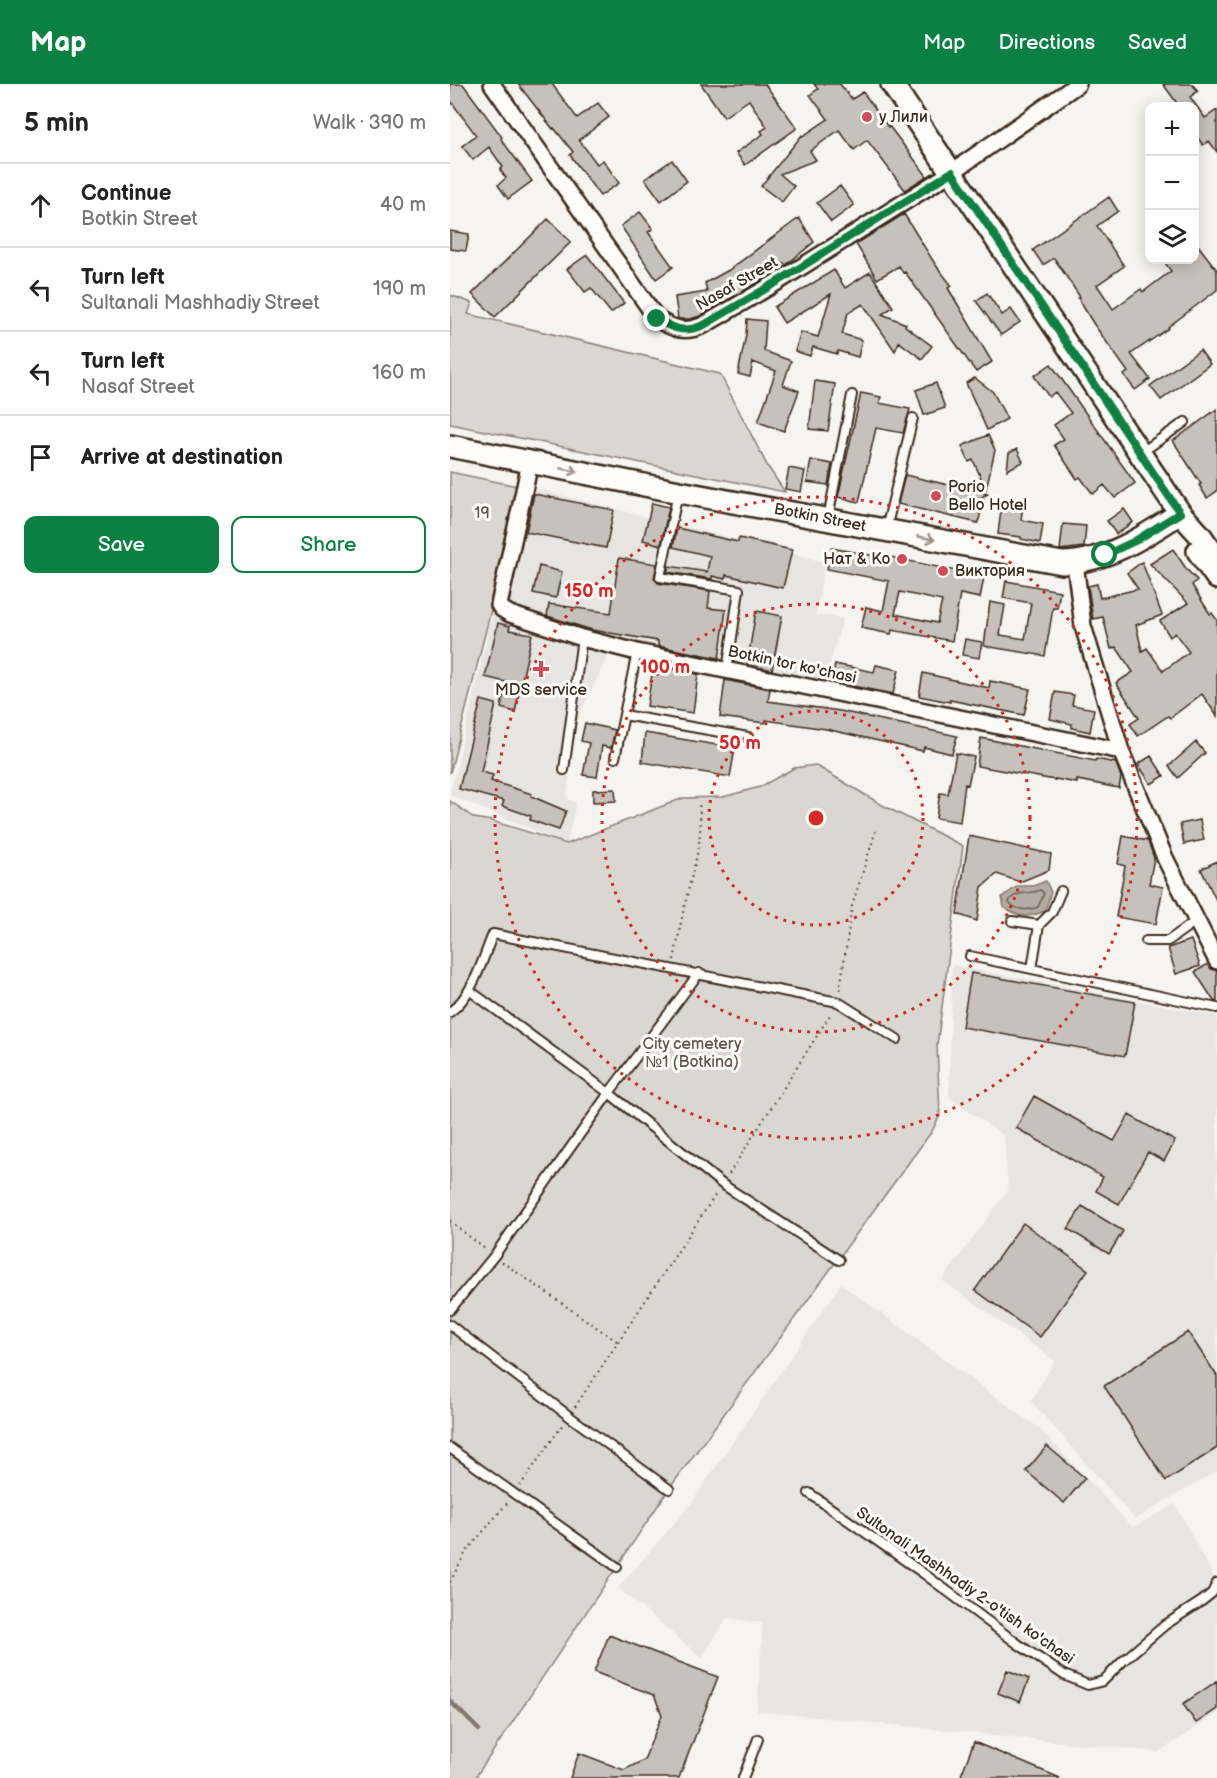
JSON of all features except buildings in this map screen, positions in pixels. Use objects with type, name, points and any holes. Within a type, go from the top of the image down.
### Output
[{"type":"street","name":"Nasaf Street","points":[[492,84],[657,319],[672,328],[691,330],[704,325],[779,281],[952,172],[1078,84]]},
{"type":"street","points":[[892,84],[1180,513],[1217,559]]},
{"type":"street","name":"Botkin Street","points":[[450,446],[1050,562],[1075,563],[1120,549],[1180,513]]},
{"type":"street","name":"Botkin tor ko'chasi","points":[[530,463],[499,605],[510,614],[582,639],[637,652],[1121,751]]},
{"type":"street","points":[[1180,513],[1190,540],[1217,578]]},
{"type":"street","points":[[1075,563],[1083,626],[1121,751],[1165,858],[1217,961]]},
{"type":"lane","points":[[828,520],[852,395]]},
{"type":"lane","points":[[886,531],[913,418]]},
{"type":"lane","points":[[1140,453],[1185,422]]},
{"type":"lane","points":[[679,492],[660,577],[739,590],[727,670]]},
{"type":"lane","points":[[564,770],[582,639]]},
{"type":"lane","points":[[615,758],[637,652]]},
{"type":"lane","points":[[624,715],[748,737]]},
{"type":"lane","points":[[1032,969],[1039,925],[1052,912],[1061,891]]},
{"type":"lane","points":[[1146,941],[1168,941],[1197,920]]},
{"type":"lane","points":[[1012,921],[1039,925]]},
{"type":"lane","points":[[450,1012],[463,1000],[469,990],[493,934],[838,1002],[897,1039]]},
{"type":"lane","points":[[970,956],[1217,1008]]},
{"type":"lane","points":[[450,1310],[494,1256],[609,1093],[699,973]]},
{"type":"lane","points":[[469,990],[609,1093],[722,1184],[839,1260]]},
{"type":"lane","points":[[450,1325],[669,1489]]},
{"type":"lane","points":[[450,1448],[616,1567]]},
{"type":"lane","name":"Sultonali Mashhadiy 2-o'tish ko'chasi","points":[[809,1493],[923,1573],[1018,1644],[1064,1675],[1088,1685],[1103,1681],[1165,1625],[1212,1593],[1217,1583]]},
{"type":"lane","points":[[743,1778],[758,1738]]},
{"type":"path","points":[[672,968],[699,849],[701,817],[699,803]]},
{"type":"path","points":[[450,1582],[466,1552],[515,1494],[569,1416],[722,1184],[838,1002],[852,906],[876,830]]},
{"type":"path","points":[[450,1221],[494,1256],[618,1342]]},
{"type":"shaded area","name":"MDS service","points":[[528,487],[825,562],[816,615],[843,618],[824,684],[609,654],[578,718],[566,799],[576,802],[567,844],[450,795],[492,617],[499,605]]},
{"type":"shaded area","points":[[952,965],[1217,1016],[1217,1471],[1135,1519],[1031,1401],[1055,1361],[942,1280],[1008,1190],[1004,1136],[949,1097]]},
{"type":"shaded area","points":[[841,1284],[1040,1429],[1133,1528],[1175,1504],[1217,1583],[1217,1714],[1159,1752],[757,1711],[763,1623],[727,1618],[702,1658],[618,1588],[690,1505]]},
{"type":"green space","points":[[450,295],[472,303],[468,314],[720,374],[768,467],[785,492],[450,424]]},
{"type":"green space","name":"19","points":[[450,472],[522,487],[450,773]]},
{"type":"green space","name":"City cemetery №1 (Botkina)","points":[[815,765],[884,806],[963,846],[937,1045],[940,1115],[932,1131],[669,1489],[475,1778],[450,1778],[450,801],[474,818],[492,821],[567,844],[683,798],[723,797],[760,787],[794,768]]},
{"type":"water","points":[[1046,881],[1051,892],[1045,911],[1024,916],[1004,907],[1002,897],[1018,886],[1033,886]]},
{"type":"waterway","points":[[450,1701],[479,1730]]},
{"type":"place","name":"у Лили","points":[[867,117]]},
{"type":"place","name":"Porio Bello Hotel","points":[[936,496]]},
{"type":"place","name":"Нат & Ко","points":[[902,559]]},
{"type":"place","name":"Виктория","points":[[943,571]]},
{"type":"place","name":"MDS service","points":[[541,669]]},
{"type":"route","points":[[657,319],[672,328],[691,330],[704,325],[779,281],[952,172],[1180,513],[1135,541],[1105,555]]}]
